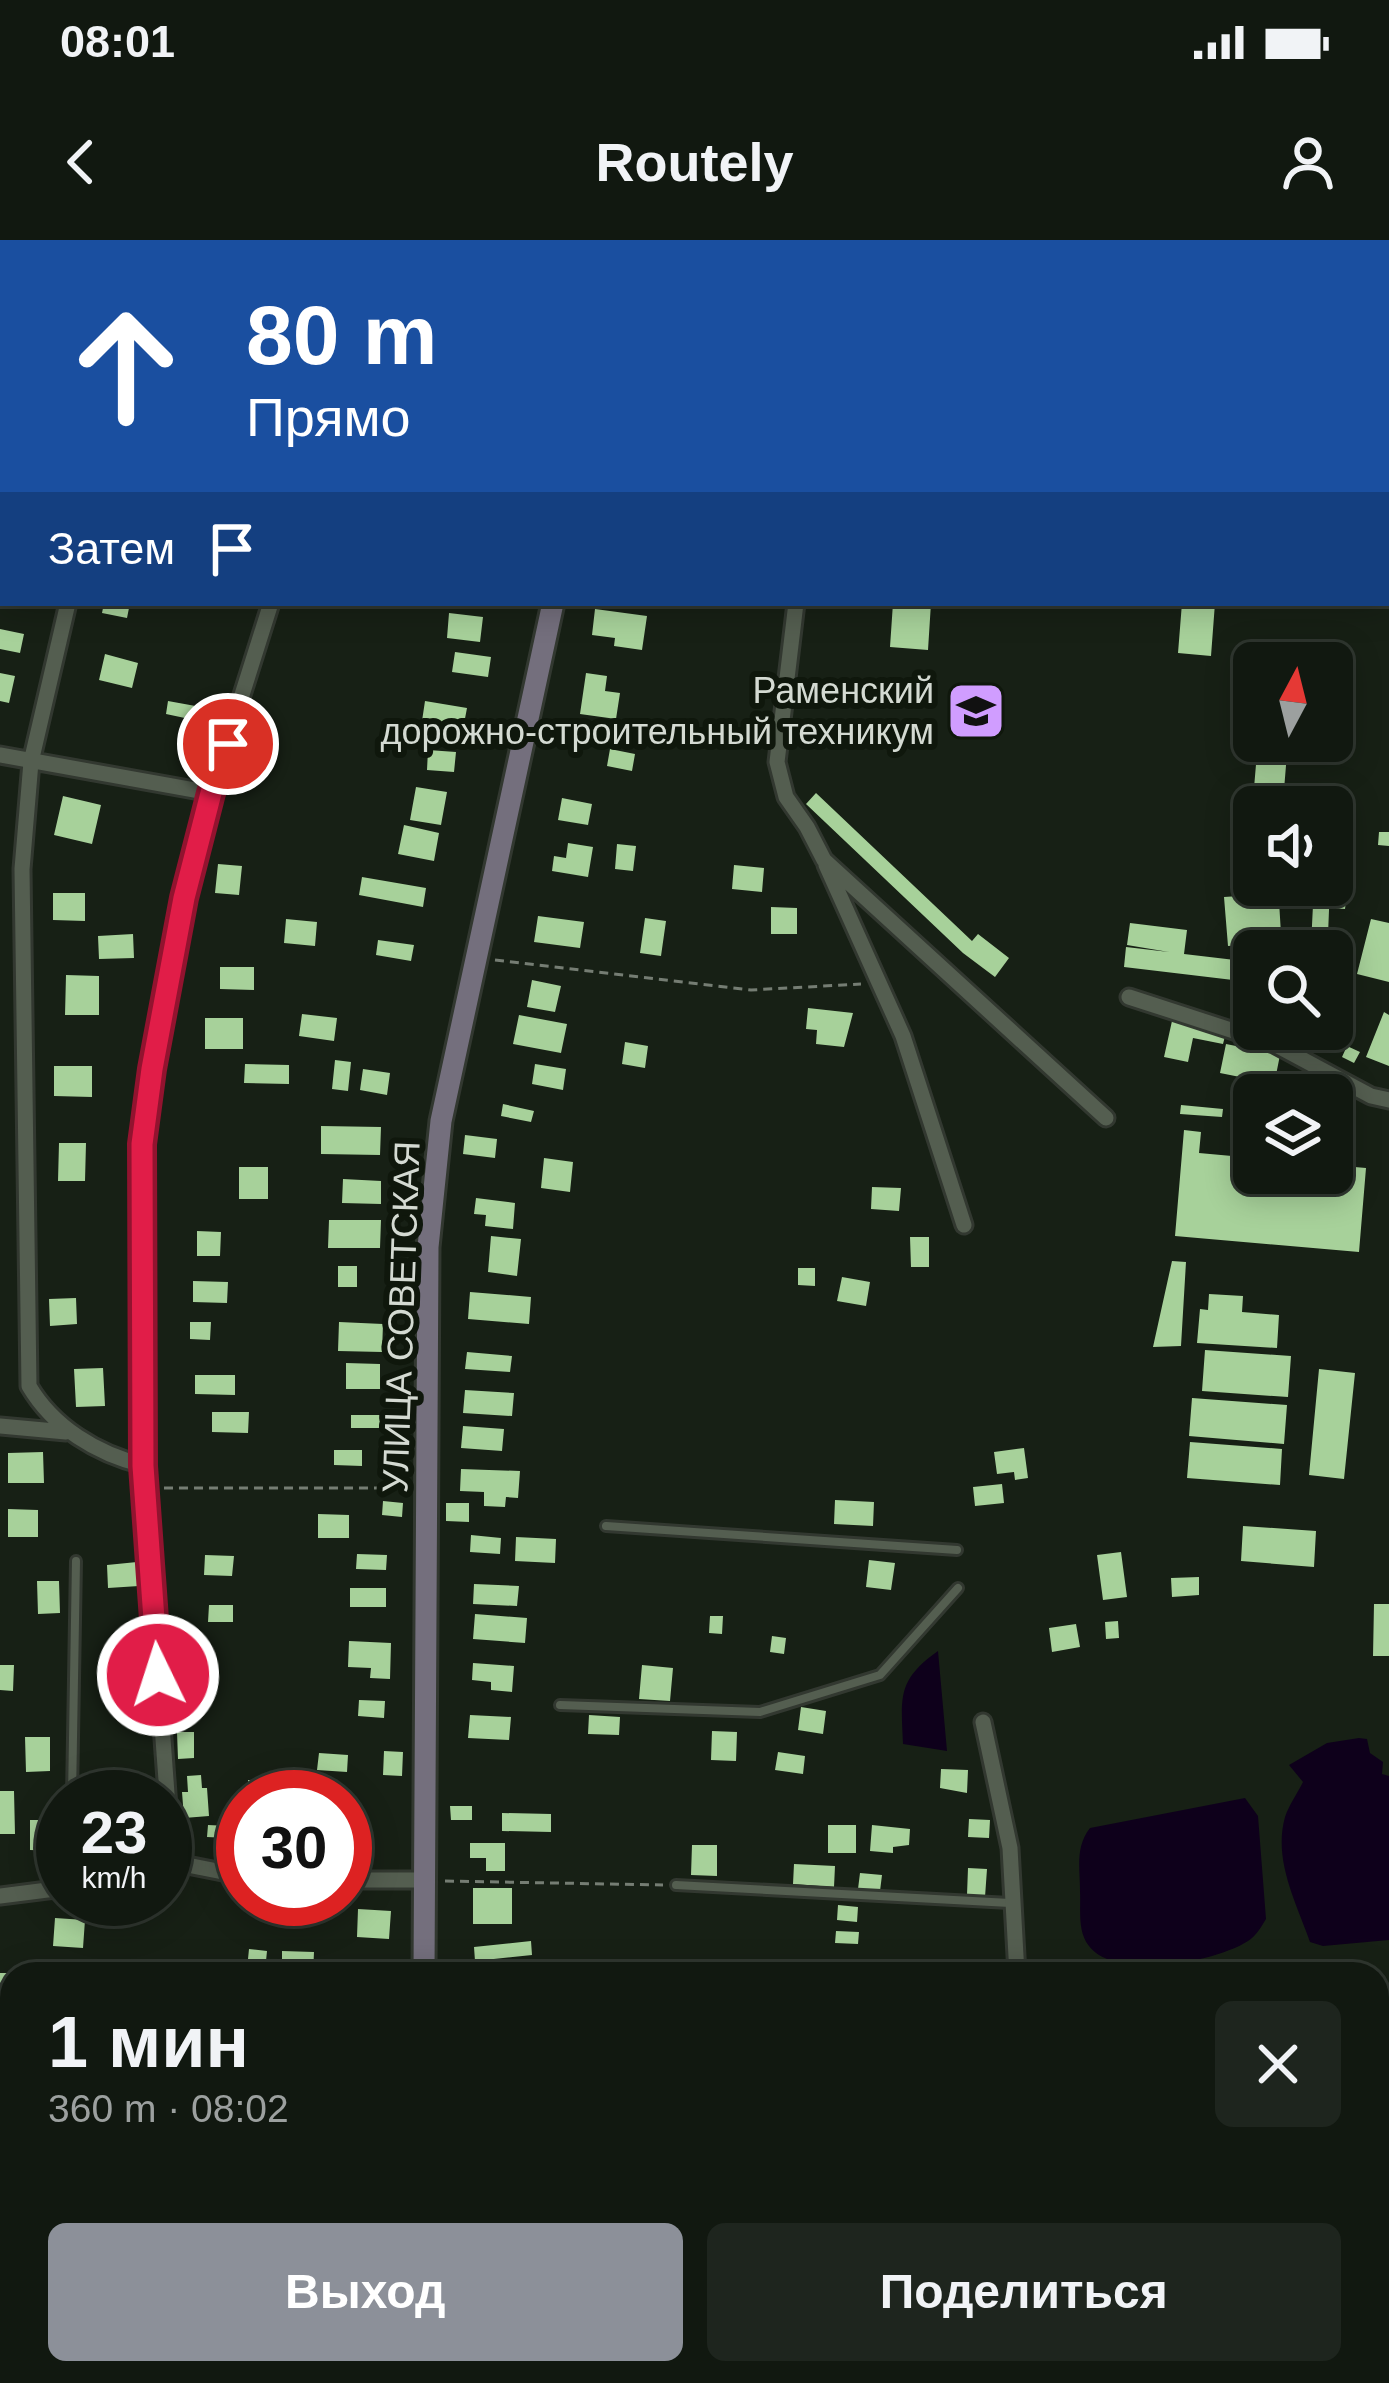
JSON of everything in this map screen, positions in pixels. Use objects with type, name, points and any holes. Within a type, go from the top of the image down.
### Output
[{"type":"street","points":[[67,606],[31,762],[22,869],[29,1386],[56,1422],[100,1449],[143,1466]]},
{"type":"street","points":[[163,1770],[143,1466],[142,1144],[180,920],[211,793],[270,606]]},
{"type":"street","name":"УЛИЦА СОВЕТСКАЯ","points":[[424,1962],[428,1247],[440,1120],[553,606]]},
{"type":"street","points":[[796,606],[777,762],[785,797],[824,860],[903,1036],[964,1226]]},
{"type":"street","points":[[0,754],[211,793]]},
{"type":"street","points":[[824,860],[1106,1118]]},
{"type":"street","points":[[1129,997],[1274,1044],[1371,1096],[1389,1100]]},
{"type":"street","points":[[0,1426],[75,1434]]},
{"type":"street","points":[[983,1722],[1010,1848],[1016,1962]]},
{"type":"street","points":[[372,1880],[425,1880]]},
{"type":"street","points":[[0,1896],[36,1891]]},
{"type":"lane","points":[[606,1526],[956,1550]]},
{"type":"lane","points":[[72,1770],[76,1561]]},
{"type":"lane","points":[[560,1705],[760,1712],[880,1676],[958,1588]]},
{"type":"lane","points":[[676,1885],[1013,1903]]},
{"type":"path","points":[[475,960],[521,961],[751,990],[879,983]]},
{"type":"path","points":[[145,1488],[427,1487]]},
{"type":"path","points":[[425,1880],[676,1885]]},
{"type":"shaded area","points":[[938,1651],[947,1751],[903,1744],[904,1691],[915,1671]]},
{"type":"shaded area","points":[[1367,1739],[1370,1753],[1383,1762],[1382,1774],[1389,1776],[1389,1940],[1323,1946],[1310,1942],[1284,1865],[1285,1817],[1303,1782],[1289,1765],[1327,1743]]},
{"type":"shaded area","points":[[1245,1798],[1258,1816],[1266,1919],[1248,1941],[1213,1956],[1182,1962],[1117,1962],[1102,1957],[1089,1946],[1081,1927],[1080,1850],[1090,1828]]},
{"type":"building","points":[[103,606],[129,606],[127,618],[102,613]]},
{"type":"building","points":[[893,606],[931,606],[928,650],[890,647]]},
{"type":"building","points":[[1182,606],[1215,606],[1211,656],[1178,653]]},
{"type":"building","points":[[595,609],[647,616],[642,650],[614,646],[615,638],[592,635]]},
{"type":"building","points":[[449,613],[483,617],[480,642],[447,638]]},
{"type":"building","points":[[0,629],[24,634],[20,653],[0,649]]},
{"type":"building","points":[[455,652],[491,657],[488,677],[452,672]]},
{"type":"building","points":[[105,654],[138,663],[132,688],[99,680]]},
{"type":"building","points":[[0,673],[15,676],[9,703],[0,701]]},
{"type":"building","points":[[586,673],[607,676],[605,691],[620,693],[616,719],[580,714]]},
{"type":"building","points":[[168,701],[201,707],[199,721],[166,714]]},
{"type":"building","points":[[425,701],[467,708],[463,729],[422,721]]},
{"type":"building","points":[[189,736],[202,740],[194,762],[181,758]]},
{"type":"building","points":[[610,749],[635,754],[632,771],[607,766]]},
{"type":"building","points":[[428,750],[456,752],[454,772],[427,770]]},
{"type":"building","points":[[1256,762],[1286,762],[1284,786],[1254,786]]},
{"type":"building","points":[[416,787],[447,792],[441,825],[410,820]]},
{"type":"building","points":[[816,793],[972,941],[978,934],[1009,958],[995,977],[963,953],[806,804]]},
{"type":"building","points":[[63,796],[101,805],[92,844],[54,835]]},
{"type":"building","points":[[562,798],[592,804],[588,825],[558,820]]},
{"type":"building","points":[[404,825],[439,833],[434,861],[398,854]]},
{"type":"building","points":[[1379,832],[1389,832],[1389,846],[1378,845]]},
{"type":"building","points":[[568,843],[593,847],[588,877],[552,871],[554,856],[566,858]]},
{"type":"building","points":[[617,844],[636,846],[633,871],[615,869]]},
{"type":"building","points":[[218,864],[242,866],[239,895],[215,893]]},
{"type":"building","points":[[734,865],[764,868],[762,892],[732,889]]},
{"type":"building","points":[[362,877],[426,888],[423,907],[359,895]]},
{"type":"building","points":[[53,893],[85,893],[85,921],[53,920]]},
{"type":"building","points":[[1233,896],[1233,906],[1279,906],[1281,930],[1233,930],[1233,946],[1228,946],[1224,897]]},
{"type":"building","points":[[1313,906],[1329,906],[1328,930],[1312,930]]},
{"type":"building","points":[[771,907],[797,908],[797,934],[771,934]]},
{"type":"building","points":[[538,916],[584,922],[580,948],[534,942]]},
{"type":"building","points":[[645,918],[666,921],[661,956],[640,953]]},
{"type":"building","points":[[286,919],[317,922],[315,946],[284,943]]},
{"type":"building","points":[[1371,919],[1389,923],[1389,982],[1357,974]]},
{"type":"building","points":[[1130,923],[1187,930],[1184,954],[1233,960],[1233,980],[1124,967],[1126,947],[1169,952],[1127,945]]},
{"type":"building","points":[[133,934],[134,958],[99,959],[98,936]]},
{"type":"building","points":[[378,940],[414,945],[411,961],[376,955]]},
{"type":"building","points":[[220,967],[254,967],[254,990],[220,989]]},
{"type":"building","points":[[66,975],[99,976],[99,1015],[65,1015]]},
{"type":"building","points":[[532,980],[561,986],[555,1012],[527,1007]]},
{"type":"building","points":[[808,1008],[853,1013],[844,1047],[816,1044],[817,1030],[806,1029]]},
{"type":"building","points":[[1384,1012],[1389,1015],[1389,1066],[1366,1057]]},
{"type":"building","points":[[302,1014],[337,1018],[334,1041],[299,1036]]},
{"type":"building","points":[[519,1015],[567,1024],[561,1053],[513,1044]]},
{"type":"building","points":[[205,1018],[243,1018],[243,1049],[205,1049]]},
{"type":"building","points":[[1172,1021],[1226,1032],[1223,1044],[1193,1038],[1188,1062],[1164,1057]]},
{"type":"building","points":[[625,1042],[648,1046],[645,1068],[622,1064]]},
{"type":"building","points":[[1226,1044],[1233,1050],[1280,1055],[1276,1074],[1220,1073]]},
{"type":"building","points":[[1345,1050],[1360,1052],[1354,1063],[1342,1057]]},
{"type":"building","points":[[335,1060],[351,1062],[348,1091],[332,1089]]},
{"type":"building","points":[[245,1064],[289,1065],[289,1084],[244,1083]]},
{"type":"building","points":[[535,1064],[566,1069],[563,1090],[532,1084]]},
{"type":"building","points":[[54,1066],[92,1066],[92,1097],[54,1096]]},
{"type":"building","points":[[363,1069],[390,1073],[387,1095],[360,1090]]},
{"type":"building","points":[[503,1104],[534,1111],[531,1122],[501,1116]]},
{"type":"building","points":[[1181,1105],[1223,1109],[1222,1117],[1180,1114]]},
{"type":"building","points":[[321,1126],[381,1127],[380,1155],[321,1154]]},
{"type":"building","points":[[1184,1130],[1201,1132],[1199,1153],[1233,1156],[1233,1194],[1353,1194],[1353,1167],[1366,1168],[1359,1252],[1175,1236]]},
{"type":"building","points":[[465,1135],[497,1139],[495,1158],[463,1154]]},
{"type":"building","points":[[59,1143],[86,1143],[85,1181],[58,1181]]},
{"type":"building","points":[[544,1158],[573,1162],[570,1192],[541,1188]]},
{"type":"building","points":[[239,1167],[268,1167],[268,1199],[239,1199]]},
{"type":"building","points":[[343,1179],[381,1181],[381,1204],[342,1203]]},
{"type":"building","points":[[872,1187],[901,1188],[899,1211],[871,1209]]},
{"type":"building","points":[[476,1198],[515,1203],[513,1229],[485,1226],[486,1215],[474,1214]]},
{"type":"building","points":[[329,1220],[381,1220],[380,1248],[328,1248]]},
{"type":"building","points":[[197,1231],[221,1232],[220,1256],[197,1256]]},
{"type":"building","points":[[491,1236],[521,1239],[517,1276],[488,1272]]},
{"type":"building","points":[[910,1237],[929,1237],[929,1267],[911,1267]]},
{"type":"building","points":[[1172,1261],[1186,1262],[1181,1346],[1153,1347]]},
{"type":"building","points":[[338,1266],[357,1266],[357,1287],[338,1287]]},
{"type":"building","points":[[798,1268],[815,1268],[815,1286],[798,1285]]},
{"type":"building","points":[[842,1277],[870,1282],[866,1306],[837,1301]]},
{"type":"building","points":[[193,1281],[228,1282],[227,1303],[193,1302]]},
{"type":"building","points":[[470,1292],[531,1297],[529,1324],[468,1319]]},
{"type":"building","points":[[1209,1294],[1243,1296],[1242,1312],[1279,1315],[1277,1348],[1197,1343],[1200,1309],[1208,1310]]},
{"type":"building","points":[[76,1298],[77,1324],[50,1326],[49,1299]]},
{"type":"building","points":[[190,1322],[211,1322],[210,1340],[190,1339]]},
{"type":"building","points":[[339,1322],[383,1324],[382,1352],[338,1351]]},
{"type":"building","points":[[1205,1350],[1291,1356],[1288,1397],[1202,1391]]},
{"type":"building","points":[[467,1352],[512,1356],[510,1372],[465,1369]]},
{"type":"building","points":[[346,1363],[380,1364],[380,1389],[346,1389]]},
{"type":"building","points":[[103,1368],[105,1406],[76,1407],[74,1369]]},
{"type":"building","points":[[1319,1369],[1355,1373],[1344,1479],[1309,1475]]},
{"type":"building","points":[[195,1375],[235,1375],[235,1395],[195,1394]]},
{"type":"building","points":[[465,1390],[514,1393],[512,1416],[463,1413]]},
{"type":"building","points":[[1192,1398],[1287,1405],[1284,1444],[1189,1436]]},
{"type":"building","points":[[212,1412],[249,1412],[248,1433],[212,1432]]},
{"type":"building","points":[[351,1415],[385,1415],[385,1428],[351,1428]]},
{"type":"building","points":[[463,1426],[504,1429],[502,1451],[461,1448]]},
{"type":"building","points":[[1190,1442],[1282,1449],[1280,1485],[1187,1478]]},
{"type":"building","points":[[1024,1448],[1028,1478],[1015,1480],[1014,1472],[997,1474],[994,1452]]},
{"type":"building","points":[[334,1450],[362,1450],[362,1466],[334,1465]]},
{"type":"building","points":[[43,1452],[44,1483],[8,1483],[8,1453]]},
{"type":"building","points":[[461,1469],[520,1471],[518,1498],[506,1497],[505,1507],[484,1506],[484,1492],[460,1491]]},
{"type":"building","points":[[1002,1484],[1004,1503],[975,1506],[973,1487]]},
{"type":"building","points":[[835,1500],[874,1502],[873,1526],[834,1524]]},
{"type":"building","points":[[383,1501],[403,1503],[402,1517],[382,1515]]},
{"type":"building","points":[[446,1503],[469,1503],[469,1522],[446,1521]]},
{"type":"building","points":[[8,1509],[38,1510],[38,1537],[8,1537]]},
{"type":"building","points":[[318,1514],[349,1515],[349,1538],[318,1538]]},
{"type":"building","points":[[1243,1526],[1316,1531],[1314,1567],[1241,1561]]},
{"type":"building","points":[[471,1535],[501,1538],[500,1554],[470,1552]]},
{"type":"building","points":[[516,1537],[556,1539],[555,1563],[515,1561]]},
{"type":"building","points":[[1121,1552],[1127,1597],[1103,1600],[1097,1555]]},
{"type":"building","points":[[357,1554],[387,1555],[386,1570],[356,1569]]},
{"type":"building","points":[[205,1555],[234,1556],[232,1576],[204,1575]]},
{"type":"building","points":[[869,1560],[895,1563],[891,1590],[866,1587]]},
{"type":"building","points":[[137,1562],[139,1586],[108,1588],[107,1565]]},
{"type":"building","points":[[1199,1577],[1199,1595],[1172,1597],[1171,1578]]},
{"type":"building","points":[[37,1581],[59,1581],[60,1613],[38,1614]]},
{"type":"building","points":[[474,1584],[519,1586],[517,1606],[473,1604]]},
{"type":"building","points":[[350,1588],[386,1588],[386,1607],[350,1607]]},
{"type":"building","points":[[1374,1604],[1389,1604],[1389,1656],[1373,1656]]},
{"type":"building","points":[[209,1605],[233,1605],[233,1622],[208,1622]]},
{"type":"building","points":[[475,1614],[527,1618],[525,1643],[473,1639]]},
{"type":"building","points":[[710,1616],[723,1616],[722,1634],[709,1633]]},
{"type":"building","points":[[1118,1621],[1119,1638],[1106,1639],[1105,1622]]},
{"type":"building","points":[[1076,1624],[1080,1647],[1052,1652],[1049,1628]]},
{"type":"building","points":[[772,1636],[786,1638],[784,1654],[770,1652]]},
{"type":"building","points":[[349,1641],[391,1643],[390,1679],[370,1678],[371,1668],[348,1667]]},
{"type":"building","points":[[473,1663],[514,1666],[512,1692],[491,1690],[491,1682],[472,1680]]},
{"type":"building","points":[[0,1665],[14,1665],[13,1691],[0,1690]]},
{"type":"building","points":[[642,1665],[673,1668],[670,1701],[639,1699]]},
{"type":"building","points":[[139,1679],[140,1703],[112,1703],[111,1680]]},
{"type":"building","points":[[359,1700],[385,1701],[384,1718],[358,1716]]},
{"type":"building","points":[[801,1707],[826,1711],[823,1734],[798,1730]]},
{"type":"building","points":[[470,1715],[511,1717],[509,1740],[468,1738]]},
{"type":"building","points":[[589,1715],[620,1717],[619,1735],[588,1734]]},
{"type":"building","points":[[712,1731],[737,1732],[736,1761],[711,1760]]},
{"type":"building","points":[[177,1732],[194,1732],[194,1758],[178,1759]]},
{"type":"building","points":[[25,1737],[50,1737],[50,1770],[26,1772]]},
{"type":"building","points":[[384,1751],[403,1752],[402,1776],[383,1775]]},
{"type":"building","points":[[778,1752],[805,1756],[803,1774],[775,1770]]},
{"type":"building","points":[[319,1753],[348,1755],[347,1770],[317,1770]]},
{"type":"building","points":[[941,1769],[968,1770],[967,1793],[940,1788]]},
{"type":"building","points":[[201,1775],[202,1788],[207,1788],[209,1816],[192,1817],[192,1776]]},
{"type":"building","points":[[0,1791],[14,1791],[15,1834],[0,1834]]},
{"type":"building","points":[[450,1806],[472,1806],[472,1820],[451,1820]]},
{"type":"building","points":[[502,1813],[551,1814],[551,1832],[502,1831]]},
{"type":"building","points":[[969,1819],[990,1820],[989,1838],[968,1837]]},
{"type":"building","points":[[30,1820],[36,1820],[36,1850],[30,1850]]},
{"type":"building","points":[[208,1825],[216,1825],[216,1837],[207,1837]]},
{"type":"building","points":[[828,1825],[856,1825],[856,1853],[828,1853]]},
{"type":"building","points":[[872,1825],[910,1829],[909,1845],[893,1847],[893,1853],[870,1851]]},
{"type":"building","points":[[470,1843],[505,1843],[505,1871],[486,1871],[486,1858],[470,1858]]},
{"type":"building","points":[[692,1845],[717,1845],[717,1876],[691,1875]]},
{"type":"building","points":[[794,1864],[835,1866],[834,1887],[793,1884]]},
{"type":"building","points":[[968,1868],[987,1869],[985,1897],[967,1895]]},
{"type":"building","points":[[860,1873],[882,1875],[880,1891],[858,1889]]},
{"type":"building","points":[[473,1888],[512,1888],[512,1924],[473,1924]]},
{"type":"building","points":[[838,1905],[858,1907],[857,1922],[837,1920]]},
{"type":"building","points":[[372,1910],[391,1911],[389,1939],[357,1937],[357,1926],[372,1926]]},
{"type":"building","points":[[54,1926],[85,1926],[83,1948],[53,1946]]},
{"type":"building","points":[[836,1931],[859,1932],[858,1944],[835,1943]]},
{"type":"building","points":[[531,1941],[532,1955],[475,1961],[474,1947]]},
{"type":"building","points":[[249,1949],[267,1951],[266,1962],[248,1962]]},
{"type":"building","points":[[282,1951],[314,1952],[314,1962],[282,1962]]},
{"type":"place","name":"Раменский дорожно-строительный техникум","points":[[976,711]]},
{"type":"route","points":[[158,1675],[143,1466],[142,1144],[184,898],[228,744]]}]
